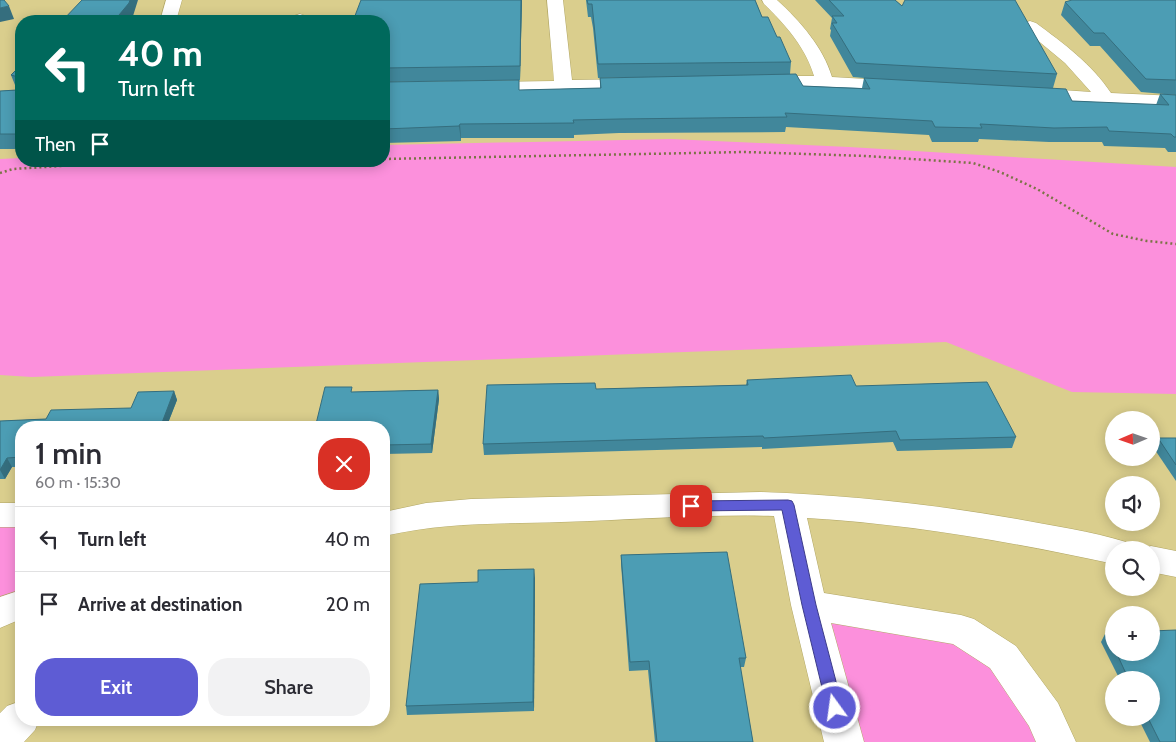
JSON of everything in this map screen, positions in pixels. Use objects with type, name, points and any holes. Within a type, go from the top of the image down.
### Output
[{"type":"street","points":[[170,15],[174,0]]},
{"type":"street","points":[[555,0],[564,86]]},
{"type":"street","points":[[770,1],[785,14],[822,68],[825,82]]},
{"type":"street","points":[[1030,26],[1045,37],[1098,86],[1104,97]]},
{"type":"street","points":[[743,81],[825,82],[915,87]]},
{"type":"street","points":[[469,88],[660,83]]},
{"type":"street","points":[[1014,92],[1176,102]]},
{"type":"street","points":[[390,522],[400,519],[458,513],[672,506],[788,505],[908,515],[1105,549]]},
{"type":"street","points":[[788,505],[809,605],[844,742]]},
{"type":"street","points":[[0,515],[15,515]]},
{"type":"street","points":[[1160,561],[1176,564]]},
{"type":"street","points":[[809,605],[961,630],[1003,656],[1044,715],[1056,742]]},
{"type":"street","points":[[0,613],[15,607]]},
{"type":"street","points":[[0,740],[15,724]]},
{"type":"path","points":[[390,158],[745,152],[866,156],[973,163],[1000,172],[1037,189],[1113,234],[1147,241],[1176,244]]},
{"type":"path","points":[[0,173],[14,169],[46,167]]},
{"type":"shaded area","points":[[671,139],[849,147],[1176,167],[1176,394],[1072,392],[946,342],[32,377],[0,375],[0,159],[15,158],[15,167],[390,167],[390,145]]},
{"type":"shaded area","points":[[0,515],[15,515],[15,607],[0,613]]},
{"type":"shaded area","points":[[809,605],[961,630],[1056,742],[844,742]]},
{"type":"building","points":[[0,0],[4,0],[9,6],[0,8]]},
{"type":"building","points":[[82,0],[130,0],[119,15],[68,15]]},
{"type":"building","points":[[361,0],[521,0],[520,66],[390,68],[390,15],[355,15]]},
{"type":"building","points":[[587,0],[755,0],[762,17],[768,17],[777,37],[780,37],[791,62],[598,64],[592,4],[588,4]]},
{"type":"building","points":[[829,0],[895,0],[902,6],[905,0],[1015,0],[1057,74],[856,63],[832,23],[837,23],[832,16],[844,16]]},
{"type":"building","points":[[1072,0],[1176,0],[1176,80],[1146,79],[1104,33],[1094,33],[1065,2]]},
{"type":"building","points":[[796,74],[803,86],[870,89],[864,78],[1066,89],[1072,101],[1169,105],[1160,94],[1176,95],[1176,137],[1171,134],[1109,131],[1107,127],[1054,128],[980,124],[982,128],[935,127],[932,121],[785,113],[787,117],[573,120],[574,123],[460,124],[459,126],[390,129],[390,82],[519,80],[519,90],[601,88],[600,78]]},
{"type":"building","points":[[15,90],[15,134],[0,134],[0,91]]},
{"type":"building","points":[[851,375],[856,386],[987,382],[1016,437],[900,440],[896,431],[764,438],[763,436],[483,444],[487,385],[595,383],[596,389],[748,385],[747,380]]},
{"type":"building","points":[[325,387],[352,387],[351,392],[438,390],[431,444],[390,445],[390,421],[317,421]]},
{"type":"building","points":[[174,391],[163,421],[15,421],[15,457],[7,458],[0,470],[0,421],[46,419],[51,410],[131,408],[138,392]]},
{"type":"building","points":[[1160,438],[1176,438],[1176,465],[1160,441]]},
{"type":"building","points":[[727,552],[746,658],[739,658],[753,742],[657,742],[649,661],[630,662],[621,555]]},
{"type":"building","points":[[534,569],[533,702],[406,706],[420,584],[478,582],[478,570]]},
{"type":"building","points":[[1176,630],[1176,742],[1160,742],[1152,726],[1160,726],[1160,671],[1125,671],[1120,661],[1160,661],[1160,631]]},
{"type":"route","points":[[691,506],[788,505],[809,605],[835,708]]}]
